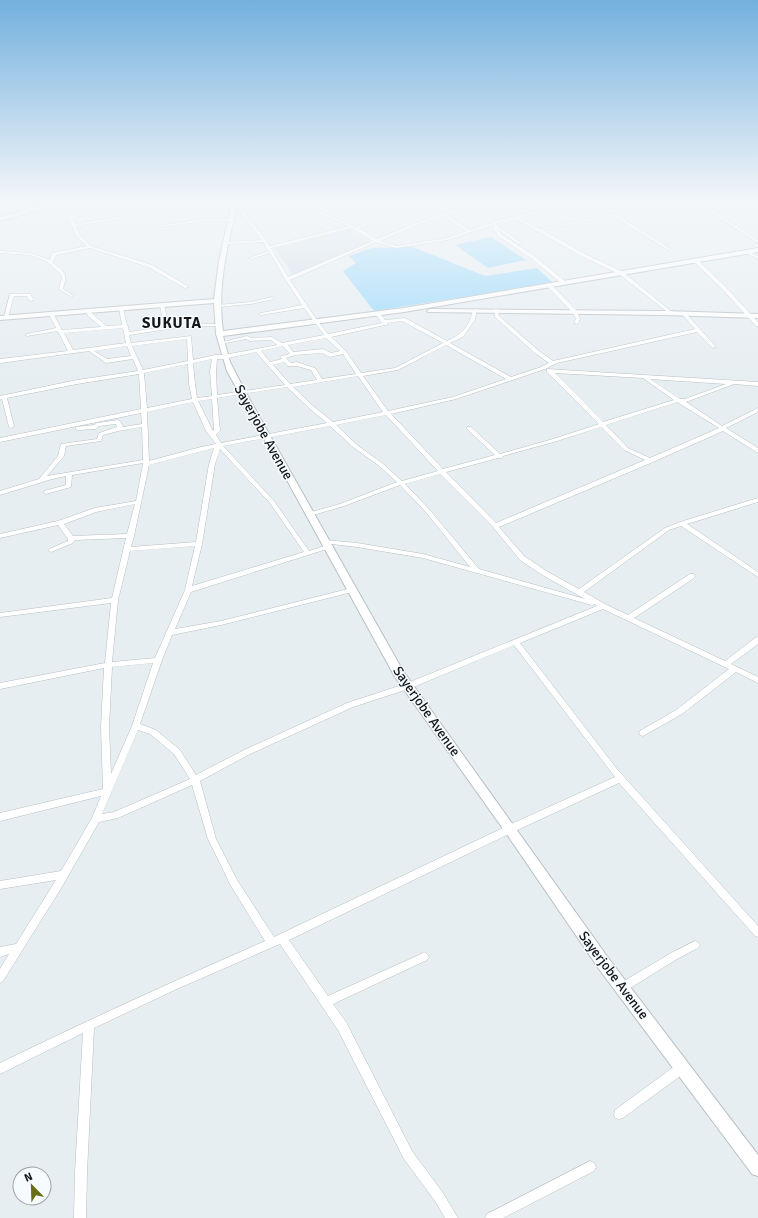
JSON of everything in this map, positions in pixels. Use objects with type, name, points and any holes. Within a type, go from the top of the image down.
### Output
[{"type":"street","points":[[46,260],[63,274],[64,278],[61,289],[71,296]]},
{"type":"street","points":[[131,260],[150,266],[186,287]]},
{"type":"street","name":"Sayerjobe Avenue","points":[[222,260],[219,275],[217,303],[220,334],[220,357],[242,393],[399,674],[604,964],[623,987],[758,1168]]},
{"type":"street","points":[[275,260],[315,321],[327,336],[344,352],[387,413],[495,526],[511,546],[528,562],[546,574],[603,606],[758,680]]},
{"type":"street","points":[[287,279],[331,260]]},
{"type":"street","points":[[536,260],[564,283]]},
{"type":"street","points":[[592,260],[621,273],[670,313]]},
{"type":"street","points":[[220,334],[404,310],[702,260]]},
{"type":"street","points":[[696,261],[724,288],[758,325]]},
{"type":"street","points":[[550,286],[575,312],[578,319],[576,323]]},
{"type":"street","points":[[32,300],[28,295],[12,296],[3,318],[162,305],[252,303],[272,298]]},
{"type":"street","points":[[162,305],[167,328]]},
{"type":"street","points":[[261,314],[305,306]]},
{"type":"street","points":[[107,791],[105,727],[108,665],[115,600],[128,549],[146,462],[141,372],[134,357],[121,308]]},
{"type":"street","points":[[404,310],[683,313],[758,316]]},
{"type":"street","points":[[0,440],[144,409],[215,396],[396,369],[448,343],[464,332],[473,320],[475,310]]},
{"type":"street","points":[[496,310],[497,316],[537,352],[553,363]]},
{"type":"street","points":[[88,311],[90,315],[105,328]]},
{"type":"street","points":[[377,313],[384,322]]},
{"type":"street","points":[[683,313],[714,347]]},
{"type":"street","points":[[51,314],[71,352]]},
{"type":"street","points":[[12,426],[2,397],[257,350],[403,319],[510,379]]},
{"type":"street","points":[[27,335],[126,326]]},
{"type":"street","points":[[180,327],[186,337],[189,337],[191,348],[190,362],[195,400],[210,431],[218,445],[272,502],[307,552]]},
{"type":"street","points":[[127,334],[180,327],[247,338],[250,340],[272,338],[292,354]]},
{"type":"street","points":[[0,493],[40,481],[146,462],[218,445],[332,424],[454,398],[543,368],[553,363],[698,330]]},
{"type":"street","points":[[0,361],[186,337]]},
{"type":"street","points":[[89,349],[106,361],[134,357]]},
{"type":"street","points":[[257,350],[288,385],[311,407],[332,424],[355,446],[380,464],[401,483],[427,510],[476,570]]},
{"type":"street","points":[[285,360],[283,357],[293,355],[292,354],[323,351],[330,355],[344,352]]},
{"type":"street","points":[[213,434],[217,432],[213,371],[220,357]]},
{"type":"street","points":[[285,360],[290,365],[297,364],[313,369],[321,381]]},
{"type":"street","points":[[269,364],[285,360]]},
{"type":"street","points":[[543,368],[549,370],[758,384]]},
{"type":"street","points":[[549,370],[626,449],[651,461]]},
{"type":"street","points":[[644,376],[722,429],[758,451]]},
{"type":"street","points":[[310,514],[342,505],[401,483],[500,456],[678,400],[685,401],[735,382]]},
{"type":"street","points":[[495,526],[602,480],[651,461],[722,429],[725,426],[758,410]]},
{"type":"street","points":[[78,428],[96,427],[97,425],[118,422],[121,429]]},
{"type":"street","points":[[40,481],[61,456],[63,445],[99,440],[101,434],[145,425]]},
{"type":"street","points":[[469,428],[500,456]]},
{"type":"street","points":[[0,978],[64,875],[96,819],[136,726],[158,660],[188,590],[199,544],[212,464],[218,445]]},
{"type":"street","points":[[46,492],[69,486],[69,475]]},
{"type":"street","points":[[579,592],[661,533],[682,523],[758,500]]},
{"type":"street","points":[[0,536],[60,522],[95,510],[138,502]]},
{"type":"street","points":[[60,522],[72,538]]},
{"type":"street","points":[[682,523],[758,575]]},
{"type":"street","points":[[72,538],[130,536]]},
{"type":"street","points":[[51,550],[71,542],[72,538]]},
{"type":"street","points":[[128,549],[199,544]]},
{"type":"street","points":[[188,590],[202,587],[327,545],[357,545],[400,552],[476,570],[603,606]]},
{"type":"street","points":[[628,618],[692,576]]},
{"type":"street","points":[[169,634],[229,621],[352,590]]},
{"type":"street","points":[[0,615],[115,600]]},
{"type":"street","points":[[96,819],[115,815],[195,780],[245,753],[343,708],[408,686],[603,606]]},
{"type":"street","points":[[725,665],[758,640]]},
{"type":"street","points":[[516,642],[621,778],[758,933]]},
{"type":"street","points":[[0,686],[108,665],[158,660]]},
{"type":"street","points":[[643,733],[679,712],[735,669]]},
{"type":"street","points":[[136,726],[153,732],[177,752],[195,780],[212,839],[234,883],[326,1002],[342,1026],[408,1155],[439,1197],[452,1218]]},
{"type":"street","points":[[0,1069],[89,1025],[277,940],[621,778]]},
{"type":"street","points":[[0,817],[107,791]]},
{"type":"street","points":[[0,885],[64,875]]},
{"type":"street","points":[[623,987],[695,945]]},
{"type":"street","points":[[0,952],[18,948]]},
{"type":"street","points":[[326,1002],[424,957]]},
{"type":"street","points":[[80,1218],[89,1025]]},
{"type":"street","points":[[620,1114],[683,1067]]},
{"type":"street","points":[[491,1218],[590,1167]]},
{"type":"shaded area","points":[[283,260],[332,260],[294,277]]},
{"type":"shaded area","points":[[353,260],[445,260],[485,276],[537,268],[553,283],[374,311],[343,271],[356,263]]},
{"type":"shaded area","points":[[476,260],[526,260],[488,268]]},
{"type":"district","name":"SUKUTA","points":[[172,323]]}]
